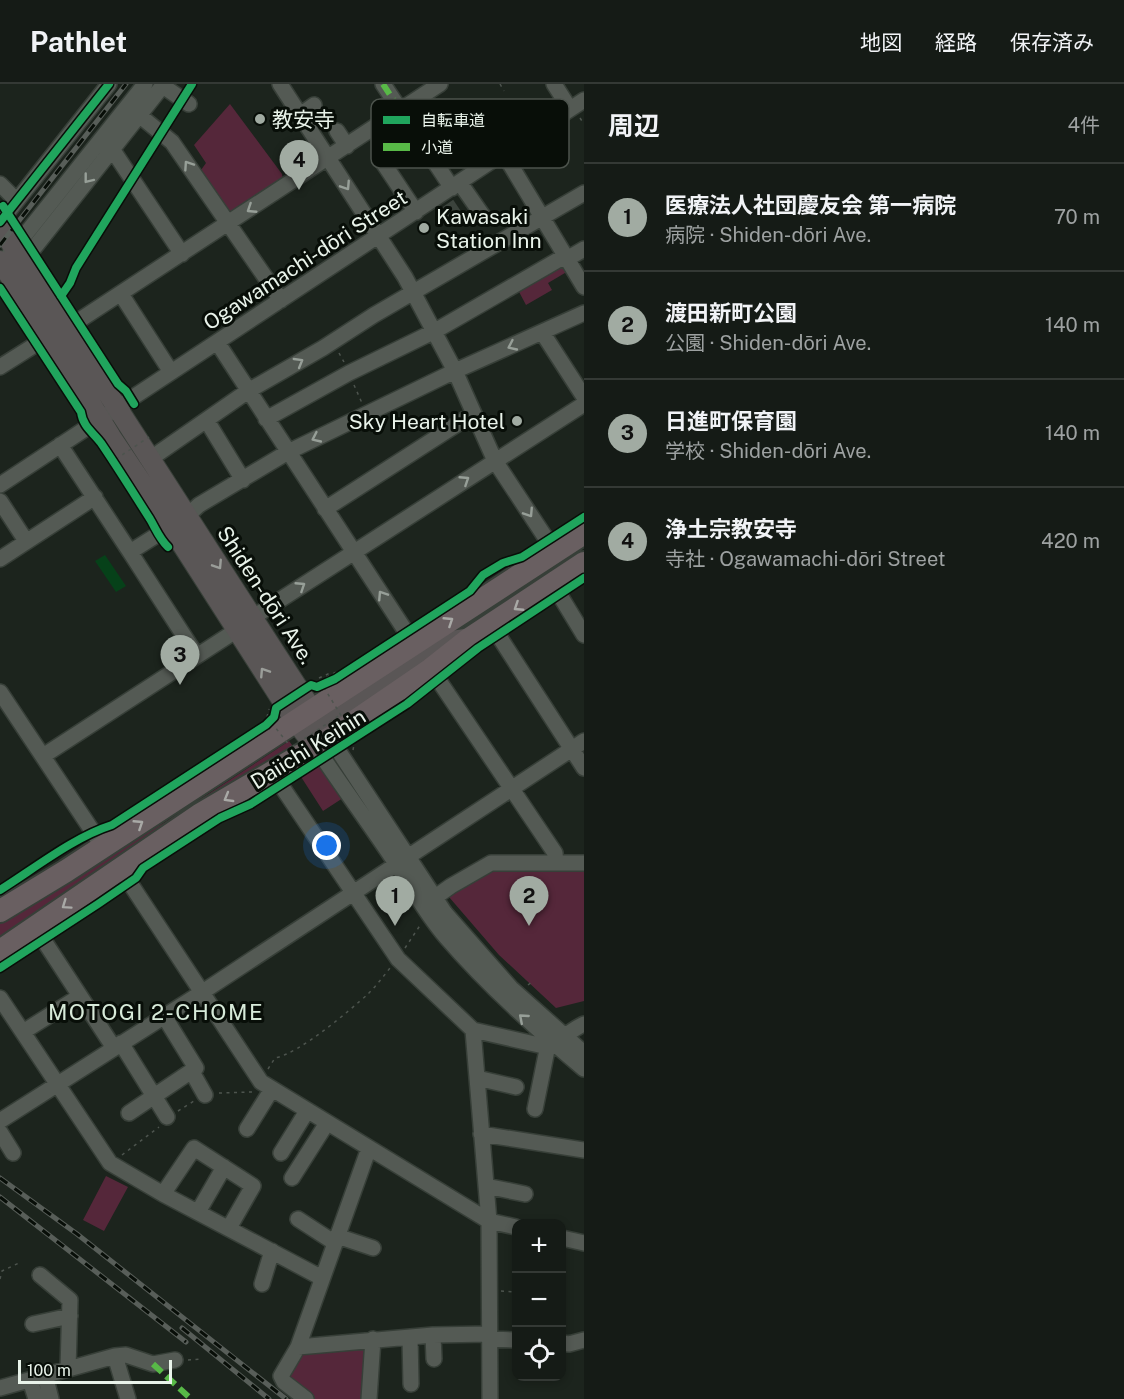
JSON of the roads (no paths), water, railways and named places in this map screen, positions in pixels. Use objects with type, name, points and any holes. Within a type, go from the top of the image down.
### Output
[{"type":"highway","name":"Daiichi Keihin","points":[[0,951],[199,815],[272,772],[313,729],[414,644],[584,533]]},
{"type":"highway","name":"Daiichi Keihin","points":[[0,911],[103,847],[313,729],[431,669],[491,624],[584,564]]},
{"type":"main road","name":"Shiden-dōri Ave.","points":[[12,239],[57,332],[313,729]]},
{"type":"main road","name":"Shiden-dōri Ave.","points":[[1,264],[57,332]]},
{"type":"main road","name":"Shiden-dōri Ave.","points":[[108,413],[150,459],[179,521]]},
{"type":"main road","points":[[313,729],[433,644],[472,638]]},
{"type":"street","points":[[12,239],[16,201],[109,84]]},
{"type":"street","points":[[1,264],[12,239],[145,84]]},
{"type":"street","points":[[280,84],[414,292],[455,371],[495,461],[555,552]]},
{"type":"street","points":[[383,84],[393,99]]},
{"type":"street","points":[[417,99],[440,84]]},
{"type":"street","points":[[554,84],[564,99]]},
{"type":"street","points":[[12,239],[112,149],[163,85],[189,104]]},
{"type":"street","name":"Ogawamachi-dōri Street","points":[[570,109],[584,100]]},
{"type":"street","points":[[300,115],[314,105]]},
{"type":"street","points":[[139,115],[172,142],[281,300]]},
{"type":"street","points":[[337,131],[354,144]]},
{"type":"street","points":[[0,367],[121,294],[371,131]]},
{"type":"street","points":[[112,149],[182,254]]},
{"type":"street","points":[[387,168],[416,212]]},
{"type":"street","points":[[438,168],[450,193],[483,216]]},
{"type":"street","name":"Ogawamachi-dōri Street","points":[[3,477],[60,445],[108,413],[159,386],[171,372],[416,212],[450,193],[477,168]]},
{"type":"street","points":[[512,168],[584,287]]},
{"type":"street","points":[[0,184],[16,201]]},
{"type":"street","points":[[150,459],[248,392],[584,193]]},
{"type":"street","points":[[266,419],[349,373],[435,332],[565,256],[572,256],[584,249]]},
{"type":"street","points":[[121,294],[171,372]]},
{"type":"street","points":[[130,552],[179,521],[199,505],[288,452],[455,371],[584,313]]},
{"type":"street","points":[[542,332],[584,397]]},
{"type":"street","points":[[217,342],[316,499],[354,552],[414,644]]},
{"type":"street","points":[[43,756],[584,404]]},
{"type":"street","points":[[316,499],[473,414]]},
{"type":"street","points":[[207,421],[243,480]]},
{"type":"street","points":[[60,445],[196,656]]},
{"type":"street","points":[[0,559],[95,497]]},
{"type":"street","points":[[0,501],[26,542]]},
{"type":"street","points":[[553,584],[584,635]]},
{"type":"street","points":[[491,624],[578,745],[584,768]]},
{"type":"street","points":[[431,669],[555,853],[555,863]]},
{"type":"street","points":[[0,692],[103,847]]},
{"type":"street","name":"Shiden-dōri Ave.","points":[[313,729],[401,861],[462,934],[511,988],[555,1042],[584,1053]]},
{"type":"street","points":[[0,1121],[201,993],[578,745]]},
{"type":"street","points":[[272,772],[398,960],[473,1030],[539,1045],[555,1042],[584,1024]]},
{"type":"street","name":"Shiden-dōri Ave.","points":[[401,861],[420,905],[446,938],[497,993],[584,1069]]},
{"type":"street","points":[[434,898],[491,863],[584,863]]},
{"type":"street","points":[[120,868],[201,993],[267,1086],[489,1221],[512,1226]]},
{"type":"street","points":[[35,927],[80,996],[167,1117]]},
{"type":"street","points":[[23,1032],[80,996]]},
{"type":"street","points":[[0,998],[110,1163],[163,1194],[322,1278]]},
{"type":"street","points":[[129,1113],[196,1068],[164,1016]]},
{"type":"street","points":[[473,1030],[489,1221],[490,1399]]},
{"type":"street","points":[[535,1109],[555,1042]]},
{"type":"street","points":[[192,1072],[205,1095]]},
{"type":"street","points":[[477,1078],[516,1087]]},
{"type":"street","points":[[247,1129],[267,1086]]},
{"type":"street","points":[[280,1153],[308,1111]]},
{"type":"street","points":[[292,1178],[327,1123]]},
{"type":"street","points":[[0,1132],[13,1153]]},
{"type":"street","points":[[481,1134],[584,1150]]},
{"type":"street","points":[[163,1194],[194,1148],[254,1186],[229,1228]]},
{"type":"street","points":[[306,1399],[284,1382],[281,1376],[298,1347],[369,1148]]},
{"type":"street","points":[[198,1212],[224,1167]]},
{"type":"street","points":[[486,1186],[525,1194]]},
{"type":"street","points":[[298,1219],[336,1239],[374,1248]]},
{"type":"street","points":[[566,1239],[584,1243]]},
{"type":"street","points":[[262,1284],[272,1251]]},
{"type":"street","points":[[40,1275],[70,1300],[68,1369]]},
{"type":"street","points":[[33,1324],[70,1316]]},
{"type":"street","points":[[433,1335],[434,1359]]},
{"type":"street","points":[[298,1347],[433,1335],[489,1336],[512,1339]]},
{"type":"street","points":[[410,1337],[411,1384]]},
{"type":"street","points":[[369,1399],[373,1339]]},
{"type":"street","points":[[566,1344],[584,1340]]},
{"type":"street","points":[[1,1384],[115,1356],[126,1355],[153,1364],[175,1360]]},
{"type":"street","points":[[115,1356],[128,1399]]},
{"type":"street","points":[[36,1399],[37,1377]]},
{"type":"street","points":[[37,1377],[51,1399]]},
{"type":"tunnel","points":[[447,204],[459,222]]},
{"type":"railway","points":[[0,245],[126,84]]},
{"type":"railway","points":[[0,1178],[77,1234],[286,1399]]},
{"type":"railway","points":[[0,1197],[186,1342]]},
{"type":"railway","points":[[182,1328],[269,1399]]},
{"type":"place","name":"教安寺","points":[[260,119]]},
{"type":"place","name":"浄土宗教安寺","points":[[299,190]]},
{"type":"place","name":"Kawasaki Station Inn","points":[[424,228]]},
{"type":"place","name":"Sky Heart Hotel","points":[[517,421]]},
{"type":"place","name":"日進町保育園","points":[[180,685]]},
{"type":"place","name":"医療法人社団慶友会 第一病院","points":[[395,926]]},
{"type":"place","name":"渡田新町公園","points":[[529,926]]},
{"type":"district","name":"MOTOGI 2-CHOME","points":[[156,1012]]}]
